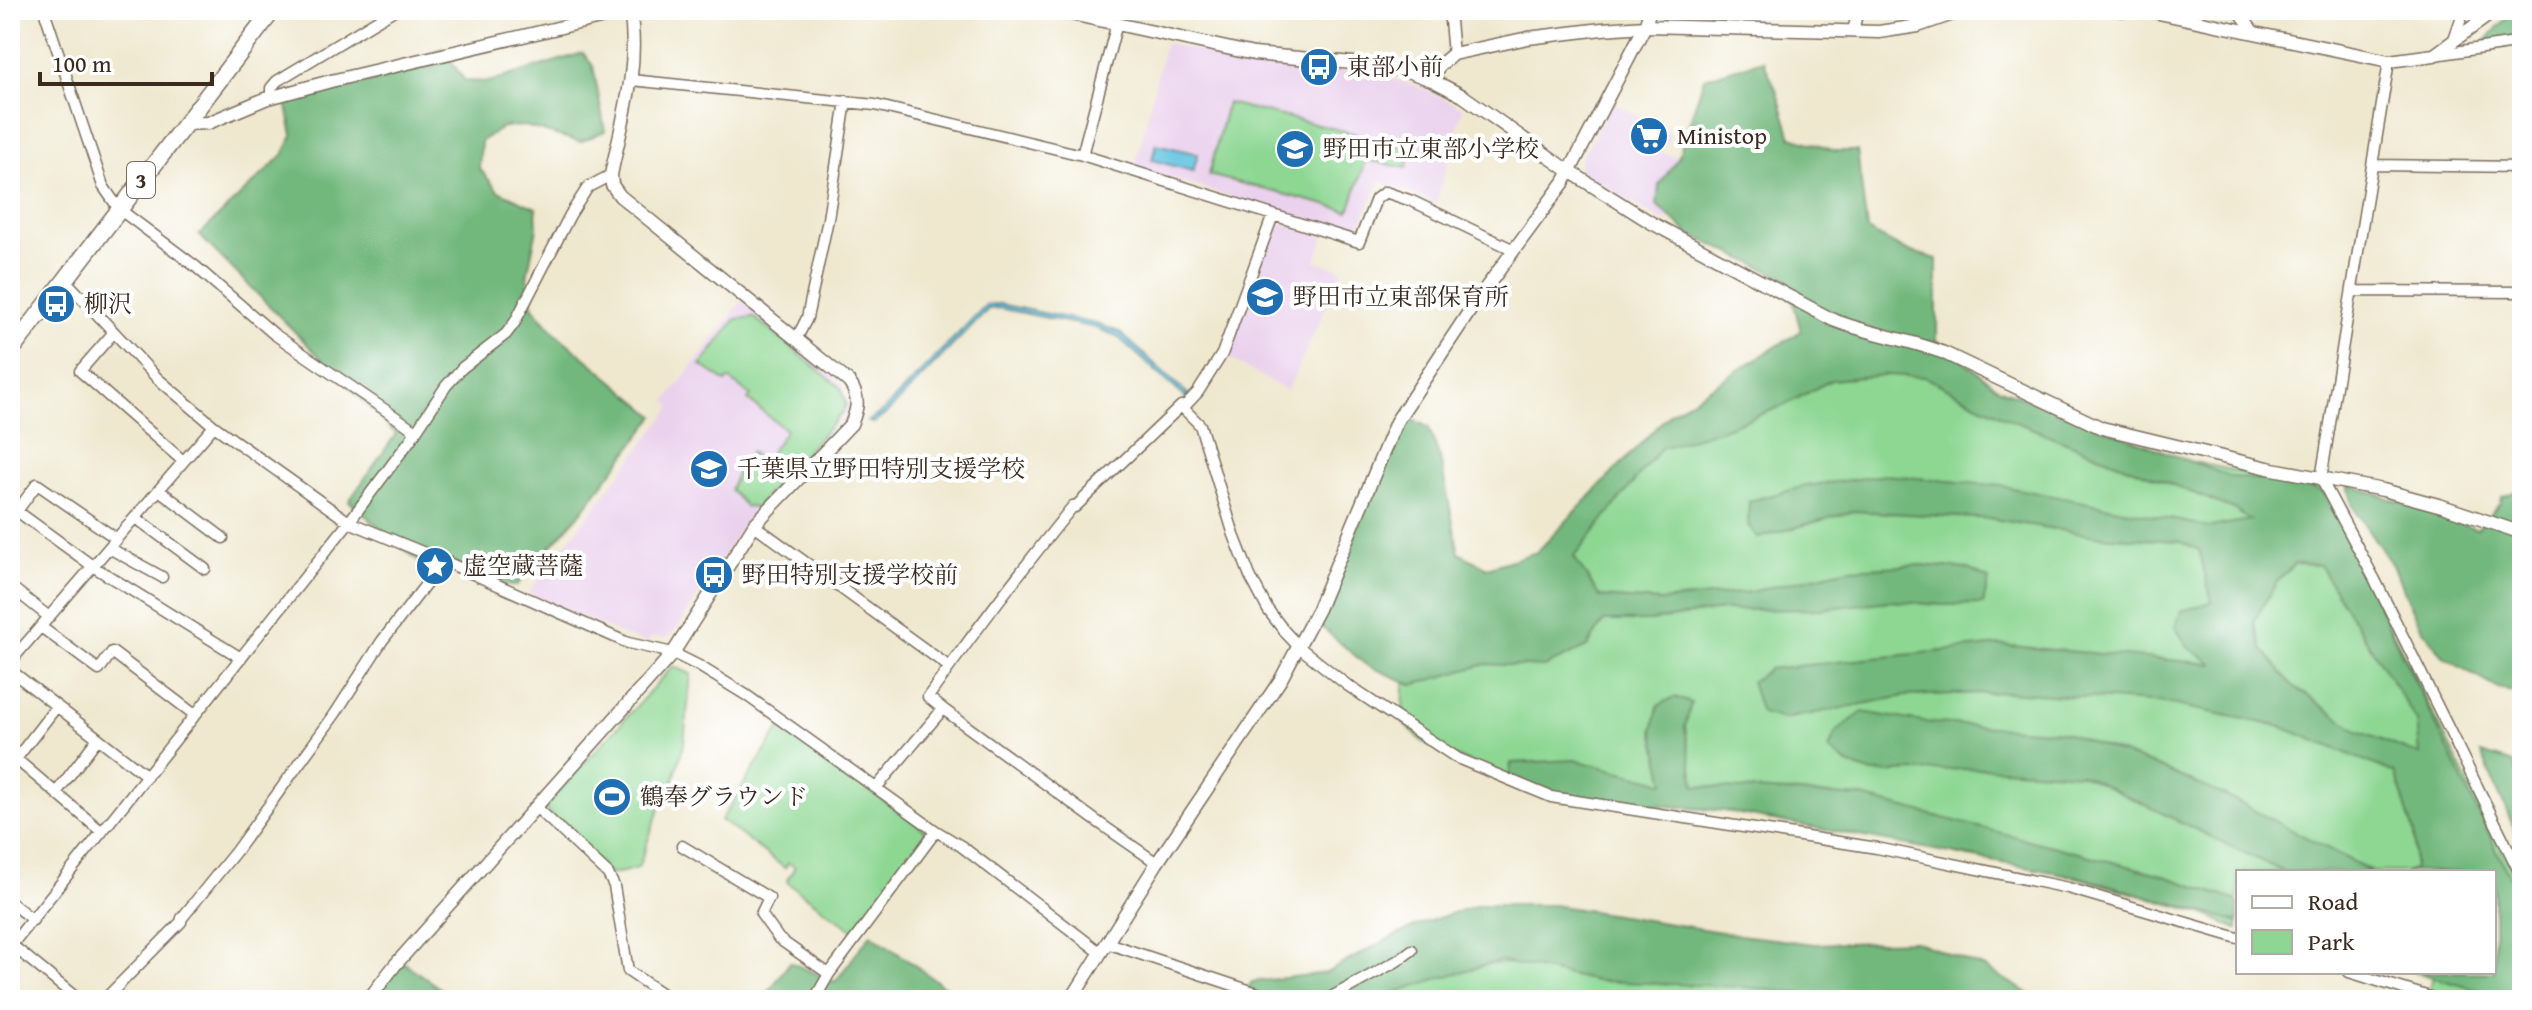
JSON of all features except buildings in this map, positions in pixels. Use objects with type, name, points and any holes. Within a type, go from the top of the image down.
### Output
[{"type":"main road","name":"3","points":[[10,352],[273,10]]},
{"type":"street","points":[[44,10],[103,186],[119,209],[195,266],[274,334],[416,431]]},
{"type":"street","points":[[271,97],[271,88],[277,81],[394,10]]},
{"type":"street","points":[[183,124],[208,123],[271,97],[390,66],[632,10],[634,45],[631,80],[611,175],[612,185],[620,196],[849,382],[855,389],[858,401],[851,424],[754,525],[673,653],[395,965],[368,1000]]},
{"type":"street","points":[[1053,10],[1081,13],[1254,54],[1407,71],[1463,96],[1569,171],[1650,222],[1833,320],[1944,353],[2102,428],[2189,450],[2383,490],[2522,533]]},
{"type":"street","points":[[1449,10],[1453,54]]},
{"type":"street","points":[[1071,1000],[1299,647],[1396,422],[1461,323],[1564,182],[1645,26],[1650,10]]},
{"type":"street","points":[[1853,31],[1858,10]]},
{"type":"street","points":[[1432,80],[1439,66],[1453,54],[1528,38],[1645,26],[1897,30],[1964,10]]},
{"type":"street","points":[[2119,10],[2149,11],[2389,61],[2522,42]]},
{"type":"street","points":[[2238,10],[2254,32]]},
{"type":"street","points":[[2453,42],[2464,10]]},
{"type":"street","points":[[2434,55],[2496,10]]},
{"type":"street","points":[[1082,155],[1117,23]]},
{"type":"street","points":[[2389,61],[2321,479],[2375,580],[2522,877]]},
{"type":"street","points":[[631,80],[846,101],[904,111],[1082,155],[1359,242],[1376,199],[1385,192],[1412,201],[1514,250]]},
{"type":"street","points":[[797,338],[807,318],[825,233],[846,101]]},
{"type":"street","points":[[2373,165],[2522,167]]},
{"type":"street","points":[[79,1000],[11,946],[349,522],[446,386],[462,368],[506,334],[588,187],[611,175]]},
{"type":"street","points":[[1157,863],[928,697],[948,666],[1073,506],[1198,392],[1222,354],[1273,215]]},
{"type":"street","points":[[65,280],[157,378],[214,426],[349,522],[628,643],[673,653],[746,695],[1104,948],[1278,1000]]},
{"type":"street","points":[[2353,291],[2522,292]]},
{"type":"street","points":[[114,332],[80,371],[183,461]]},
{"type":"street","points":[[1183,408],[1200,425],[1234,535],[1268,610],[1299,647],[1347,685],[1457,758],[1551,797],[1877,848],[2068,888],[2236,937]]},
{"type":"street","points":[[10,662],[214,426]]},
{"type":"street","points":[[117,539],[37,484],[13,509],[94,567],[241,658]]},
{"type":"street","points":[[159,490],[223,538]]},
{"type":"street","points":[[136,518],[205,569]]},
{"type":"street","points":[[754,525],[948,666]]},
{"type":"street","points":[[109,548],[162,577]]},
{"type":"street","points":[[104,1000],[181,922],[236,851],[335,714],[382,641],[444,561]]},
{"type":"street","points":[[10,586],[49,617]]},
{"type":"street","points":[[41,627],[99,670],[112,652],[195,715]]},
{"type":"street","points":[[10,640],[21,649]]},
{"type":"street","points":[[10,670],[147,776]]},
{"type":"street","points":[[57,706],[16,759],[102,832]]},
{"type":"street","points":[[876,788],[943,709]]},
{"type":"street","points":[[56,793],[98,738]]},
{"type":"street","points":[[537,808],[608,874],[614,886],[628,971],[671,1000]]},
{"type":"street","points":[[814,1000],[829,974],[936,831]]},
{"type":"street","points":[[682,846],[769,898],[761,914],[779,939],[829,974]]},
{"type":"street","points":[[10,902],[33,920]]},
{"type":"street","points":[[1326,1000],[1412,950]]},
{"type":"street","points":[[2355,974],[2439,1000]]},
{"type":"shaded area","name":"野田市立東部小学校","points":[[1165,43],[1249,63],[1376,74],[1418,86],[1463,108],[1436,203],[1380,181],[1360,225],[1345,233],[1135,167]]},
{"type":"shaded area","points":[[1613,101],[1671,136],[1660,152],[1686,160],[1665,222],[1581,171],[1579,162]]},
{"type":"shaded area","points":[[1273,223],[1324,236],[1316,261],[1343,270],[1287,391],[1225,356]]},
{"type":"shaded area","name":"千葉県立野田特別支援学校","points":[[742,301],[841,383],[849,402],[846,417],[746,520],[680,624],[667,638],[650,637],[648,643],[628,637],[528,593],[672,407],[666,401]]},
{"type":"green space","points":[[2513,10],[2522,10],[2522,37],[2485,42]]},
{"type":"green space","points":[[442,48],[465,81],[489,82],[583,53],[593,66],[605,131],[580,142],[525,126],[503,127],[481,141],[479,168],[498,191],[536,208],[537,228],[527,276],[533,307],[555,333],[655,416],[578,516],[516,586],[449,561],[434,575],[349,501],[396,434],[199,235],[283,155],[293,135],[286,102],[387,78]]},
{"type":"green space","points":[[1763,60],[1791,137],[1836,151],[1857,151],[1867,230],[1905,250],[1937,259],[1937,340],[1998,388],[2231,477],[2293,482],[2324,492],[2520,899],[2522,1000],[2421,974],[2496,974],[2496,870],[2411,870],[2414,869],[2414,833],[2395,773],[2282,727],[2166,703],[2007,692],[1905,696],[1784,719],[1761,713],[1751,682],[1769,669],[2000,645],[2214,664],[2189,648],[2175,627],[2181,611],[2212,602],[2199,550],[2179,541],[2096,536],[1993,519],[1854,511],[1758,538],[1748,525],[1749,501],[1806,486],[1885,475],[2002,486],[2210,527],[2250,520],[2233,509],[2006,418],[1925,377],[1886,375],[1831,380],[1785,405],[1661,448],[1574,557],[1600,597],[1660,601],[1750,592],[1848,569],[1921,565],[1968,569],[1989,579],[1983,604],[1890,601],[1820,609],[1722,610],[1651,621],[1604,621],[1587,647],[1544,667],[1486,664],[1413,685],[1366,665],[1317,623],[1407,417],[1428,427],[1440,458],[1459,553],[1487,568],[1537,552],[1670,413],[1801,331],[1787,279],[1689,234],[1657,205],[1659,185],[1678,158],[1704,78]],"holes":[[[2294,564],[2319,565],[2417,721],[2420,755],[2358,731],[2291,684],[2262,648],[2254,621],[2276,583]]]},
{"type":"green space","points":[[1227,103],[1411,147],[1407,168],[1366,160],[1349,211],[1209,175]]},
{"type":"green space","points":[[754,317],[841,388],[846,404],[843,412],[754,509],[746,507],[730,490],[740,466],[751,452],[763,463],[786,430],[748,400],[751,396],[729,379],[726,382],[701,365],[736,319]]},
{"type":"green space","points":[[1925,357],[2095,438],[2314,487],[2351,549],[2522,890],[2522,1000],[2427,1000],[2434,974],[2496,974],[2496,870],[2236,870],[2236,928],[2202,913],[2061,873],[1968,857],[1856,829],[1522,781],[1442,752],[1422,741],[1403,723],[1404,685],[1447,625],[1576,547],[1608,491],[1716,402]]},
{"type":"green space","points":[[2348,484],[2477,529],[2500,503],[2501,497],[2522,489],[2522,695],[2497,688],[2445,658],[2421,627],[2392,565],[2353,507]]},
{"type":"green space","name":"鶴奉グラウンド","points":[[673,666],[691,674],[684,743],[671,790],[660,807],[638,868],[611,875],[544,808]]},
{"type":"green space","points":[[1674,697],[1691,703],[1685,727],[1695,786],[1863,797],[2159,874],[2236,900],[2236,921],[2080,877],[1724,811],[1529,794],[1509,780],[1511,763],[1575,760],[1665,783],[1653,730],[1658,706]]},
{"type":"green space","points":[[1862,712],[1923,722],[2063,732],[2228,797],[2369,870],[2280,870],[2081,774],[1986,768],[1873,773],[1849,765],[1829,750],[1835,733]]},
{"type":"green space","points":[[780,728],[925,830],[925,836],[853,930],[788,883],[795,867],[788,863],[785,868],[721,820]]},
{"type":"green space","points":[[2481,753],[2514,763],[2522,788],[2522,846]]},
{"type":"green space","points":[[1478,905],[1553,905],[1814,944],[1915,941],[1985,968],[2040,1000],[1856,1000],[1744,987],[1597,981],[1499,961],[1375,1000],[1240,1000],[1252,982],[1326,973],[1426,922]]},
{"type":"green space","points":[[871,934],[963,1000],[763,1000],[790,962],[835,982]]},
{"type":"green space","points":[[402,961],[456,1000],[371,1000]]},
{"type":"green space","points":[[1641,963],[1912,1000],[1359,1000],[1406,964]]},
{"type":"water","points":[[1156,144],[1198,154],[1193,171],[1152,160]]},
{"type":"water","points":[[999,304],[1096,324],[1119,332],[1189,395],[1186,398],[1117,336],[1096,328],[999,308],[988,309],[887,413],[874,423],[868,422],[884,410],[986,305]]},
{"type":"place","name":"東部小前","points":[[1319,67]]},
{"type":"place","name":"Ministop","points":[[1649,136]]},
{"type":"place","name":"野田市立東部小学校","points":[[1295,149]]},
{"type":"place","name":"野田市立東部保育所","points":[[1265,297]]},
{"type":"place","name":"柳沢","points":[[56,304]]},
{"type":"place","name":"千葉県立野田特別支援学校","points":[[709,469]]},
{"type":"place","name":"虚空蔵菩薩","points":[[435,566]]},
{"type":"place","name":"野田特別支援学校前","points":[[714,575]]},
{"type":"place","name":"鶴奉グラウンド","points":[[612,797]]}]
